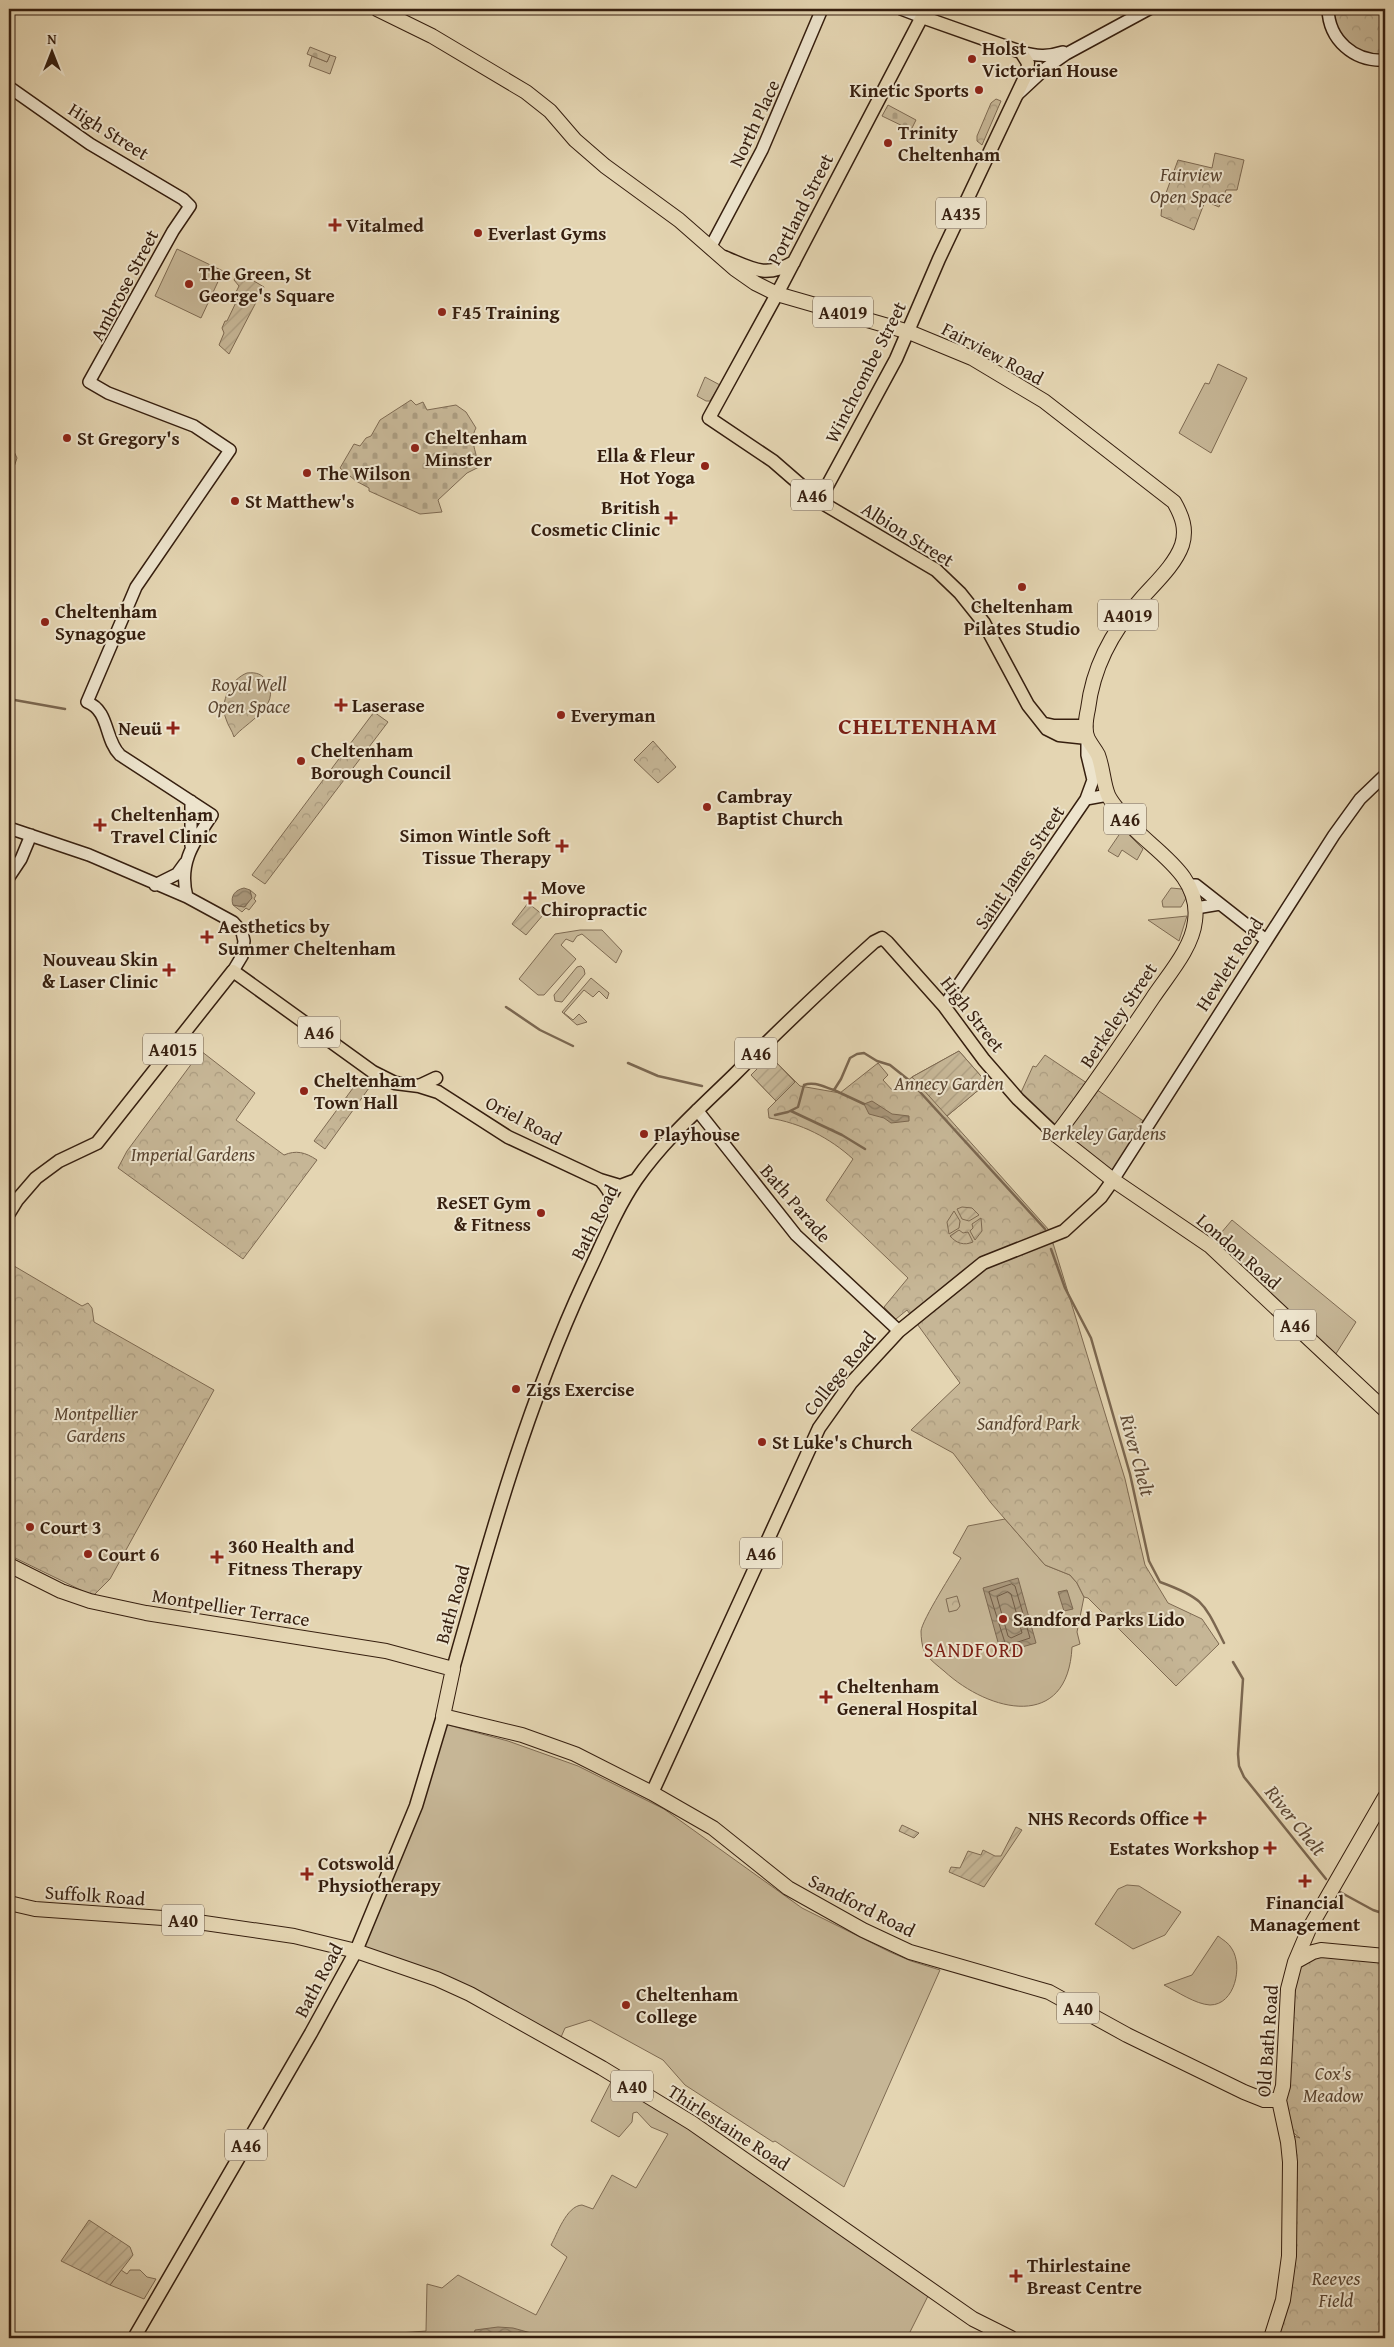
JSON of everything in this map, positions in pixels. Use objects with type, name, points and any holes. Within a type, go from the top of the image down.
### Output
[{"type":"highway","name":"A4019","points":[[377,9],[432,36],[501,77],[545,107],[575,140],[605,166],[679,220],[714,251]]},
{"type":"highway","name":"Fairview Road","points":[[714,251],[745,276],[777,294],[909,332],[972,358],[1044,401],[1168,496],[1180,512],[1184,531],[1180,549],[1159,579],[1127,616],[1104,652],[1092,684],[1087,732]]},
{"type":"highway","name":"A46","points":[[1087,732],[1098,755],[1108,795],[1122,816],[1174,866],[1189,885]]},
{"type":"highway","name":"Berkeley Street","points":[[1056,1134],[1092,1088],[1192,936],[1196,908],[1189,885]]},
{"type":"highway","name":"London Road","points":[[1056,1134],[1113,1180],[1210,1246],[1385,1410]]},
{"type":"highway","name":"Montpellier Terrace","points":[[9,1565],[55,1588],[90,1601],[146,1613],[386,1651],[453,1669]]},
{"type":"highway","name":"Bath Road","points":[[442,1716],[453,1669]]},
{"type":"highway","name":"Sandford Road","points":[[442,1716],[537,1739],[575,1754],[713,1828],[788,1888],[863,1930],[910,1952],[1049,1992],[1127,2035],[1244,2092],[1264,2100],[1279,2100]]},
{"type":"highway","name":"Old Bath Road","points":[[1271,2338],[1283,2300],[1289,2256],[1290,2162],[1288,2142],[1279,2100],[1283,2086],[1288,1989],[1295,1962],[1309,1929],[1385,1797]]},
{"type":"highway","name":"Suffolk Road","points":[[9,1903],[35,1909],[217,1924],[294,1936],[356,1950]]},
{"type":"highway","points":[[1309,1929],[1317,1942],[1328,1948],[1385,1956]]},
{"type":"highway","name":"Thirlestaine Road","points":[[356,1950],[437,1979],[470,1994],[602,2068],[692,2123],[973,2319],[1011,2338]]},
{"type":"highway","points":[[1295,1962],[1313,1952],[1341,1951]]},
{"type":"main road","points":[[924,13],[1020,52]]},
{"type":"main road","name":"Portland Street","points":[[709,418],[794,262],[924,13]]},
{"type":"main road","name":"A435","points":[[1016,96],[1028,69],[1026,60],[1020,52]]},
{"type":"main road","name":"Winchcombe Street","points":[[819,500],[909,332],[940,258],[1016,96]]},
{"type":"main road","points":[[714,251],[755,269],[767,272],[778,270],[794,262]]},
{"type":"main road","name":"Albion Street","points":[[709,418],[773,461],[819,500],[922,561],[948,581],[978,614],[995,641],[1028,705],[1046,729],[1056,734],[1087,732]]},
{"type":"main road","name":"High Street","points":[[882,938],[944,1006],[984,1060],[1018,1099],[1056,1134]]},
{"type":"main road","name":"Bath Road","points":[[453,1669],[529,1417],[552,1354],[614,1217],[636,1180],[662,1147],[697,1110],[828,983],[874,942],[882,938]]},
{"type":"main road","name":"Oriel Road","points":[[233,971],[373,1072],[394,1083],[419,1086],[438,1092],[508,1137],[600,1180],[620,1186],[636,1180]]},
{"type":"main road","name":"A4015","points":[[9,1213],[17,1200],[36,1178],[59,1161],[97,1143],[233,971]]},
{"type":"main road","points":[[419,1086],[436,1078]]},
{"type":"main road","points":[[600,1180],[610,1191],[614,1201],[614,1217]]},
{"type":"main road","name":"College Road","points":[[652,1794],[819,1428],[851,1383],[899,1331],[983,1263],[1064,1231],[1101,1196],[1113,1180]]},
{"type":"main road","name":"Bath Road","points":[[134,2338],[311,2033],[356,1950],[416,1806],[442,1716]]},
{"type":"street","name":"North Place","points":[[714,251],[764,146],[822,9]]},
{"type":"street","points":[[901,9],[924,13]]},
{"type":"street","points":[[1016,96],[1046,68],[1076,48],[1149,9]]},
{"type":"street","points":[[1328,9],[1332,30],[1348,49],[1368,59],[1385,60]]},
{"type":"street","points":[[1020,52],[1039,56],[1053,56],[1076,48]]},
{"type":"street","name":"High Street","points":[[9,87],[90,144],[183,199],[190,206]]},
{"type":"street","name":"Ambrose Street","points":[[190,206],[173,231],[89,382],[108,393],[194,426],[230,450],[136,587],[87,702],[95,706],[102,715],[114,748],[120,754],[191,801]]},
{"type":"street","name":"Saint James Street","points":[[944,1006],[1086,799],[1094,780],[1087,755],[1087,732]]},
{"type":"street","name":"Hewlett Road","points":[[1113,1180],[1334,835],[1360,799],[1385,775]]},
{"type":"street","points":[[1086,799],[1108,795]]},
{"type":"street","points":[[187,897],[183,883],[186,861],[191,846],[212,815],[191,801]]},
{"type":"street","points":[[191,801],[191,846]]},
{"type":"street","points":[[9,828],[89,856],[187,897]]},
{"type":"street","points":[[9,877],[21,859],[30,835]]},
{"type":"street","points":[[155,885],[176,874],[186,861]]},
{"type":"street","points":[[1189,885],[1196,884],[1266,940]]},
{"type":"street","name":"A4015","points":[[187,897],[233,922],[240,928],[244,945],[242,956],[233,971]]},
{"type":"street","points":[[1196,908],[1220,904]]},
{"type":"street","name":"Bath Parade","points":[[697,1110],[796,1235],[899,1331]]},
{"type":"green space","points":[[1332,9],[1385,9],[1385,56],[1364,53],[1349,44],[1339,29]]},
{"type":"green space","points":[[310,47],[330,55],[327,62],[307,54]]},
{"type":"green space","points":[[330,55],[336,57],[330,74],[309,66],[312,56],[327,62]]},
{"type":"green space","points":[[996,99],[1001,101],[982,145],[977,141],[977,136],[991,103]]},
{"type":"green space","points":[[888,105],[916,120],[911,130],[882,116]]},
{"type":"green space","name":"Fairview Open Space","points":[[1215,153],[1244,160],[1237,190],[1226,190],[1219,207],[1205,201],[1194,230],[1161,216],[1162,204],[1178,160],[1212,168]]},
{"type":"green space","name":"The Green, St George's Square","points":[[177,249],[223,271],[201,318],[155,296]]},
{"type":"green space","points":[[237,271],[264,287],[229,354],[219,345],[224,333],[222,328],[240,294],[236,292],[239,286],[234,280]]},
{"type":"green space","points":[[1218,364],[1247,378],[1211,453],[1179,433],[1205,383],[1209,384]]},
{"type":"green space","points":[[705,377],[720,385],[710,401],[697,396]]},
{"type":"green space","points":[[411,400],[416,405],[423,402],[427,410],[456,405],[466,412],[476,428],[473,442],[479,467],[467,473],[438,500],[442,512],[420,514],[369,491],[369,488],[356,481],[340,468],[354,444],[360,446],[366,438],[371,436],[380,420]]},
{"type":"green space","points":[[9,441],[17,458],[9,482]]},
{"type":"green space","name":"Royal Well Open Space","points":[[247,673],[256,673],[263,677],[270,691],[270,699],[260,713],[234,737],[224,712],[225,699],[236,680]]},
{"type":"green space","points":[[374,712],[388,722],[265,884],[252,875]]},
{"type":"green space","points":[[653,741],[676,767],[658,783],[634,760]]},
{"type":"green space","points":[[1123,829],[1143,849],[1137,860],[1122,850],[1118,857],[1108,851]]},
{"type":"green space","points":[[1171,888],[1182,889],[1186,898],[1181,907],[1163,907],[1162,901]]},
{"type":"green space","points":[[250,890],[256,895],[254,899],[256,901],[249,910],[246,908],[242,912],[233,905],[245,907],[251,898]]},
{"type":"green space","points":[[528,903],[543,915],[526,935],[512,924]]},
{"type":"green space","points":[[1187,916],[1179,941],[1148,920]]},
{"type":"green space","points":[[580,930],[602,930],[622,951],[616,963],[582,934],[577,936],[573,942],[566,939],[561,945],[576,959],[544,995],[538,995],[519,979],[555,934]]},
{"type":"green space","points":[[581,966],[585,974],[562,1002],[555,1001],[554,995],[577,967]]},
{"type":"green space","points":[[591,978],[609,993],[607,999],[599,991],[593,997],[584,990],[564,1013],[573,1020],[579,1014],[587,1022],[577,1025],[562,1012]]},
{"type":"green space","name":"Imperial Gardens","points":[[201,1051],[255,1093],[236,1120],[284,1155],[300,1153],[317,1160],[243,1259],[118,1168],[127,1151]]},
{"type":"green space","name":"Sandford Park","points":[[959,1051],[987,1083],[947,1116],[1049,1230],[1125,1479],[1145,1565],[1168,1603],[1202,1619],[1219,1644],[1176,1686],[1088,1598],[1084,1597],[1077,1583],[1070,1575],[1045,1565],[991,1503],[953,1453],[911,1430],[960,1383],[907,1310],[896,1319],[884,1307],[908,1278],[826,1200],[853,1159],[835,1144],[814,1132],[781,1120],[769,1118],[768,1109],[776,1101],[751,1075],[770,1056],[800,1086],[840,1093],[878,1063],[888,1075],[883,1080],[894,1092],[912,1077]]},
{"type":"green space","name":"Annecy Garden","points":[[959,1051],[987,1083],[947,1116],[912,1077]]},
{"type":"green space","name":"Berkeley Gardens","points":[[1045,1055],[1148,1124],[1113,1180],[1018,1099],[1033,1066],[1036,1067]]},
{"type":"green space","points":[[770,1056],[795,1082],[776,1101],[751,1075]]},
{"type":"green space","points":[[362,1083],[369,1088],[325,1149],[314,1141],[353,1088]]},
{"type":"green space","points":[[962,1207],[972,1208],[979,1215],[969,1221],[962,1219],[957,1209]]},
{"type":"green space","points":[[954,1211],[960,1221],[959,1228],[949,1234],[947,1222]]},
{"type":"green space","points":[[981,1218],[982,1231],[975,1240],[970,1231],[973,1228],[972,1224]]},
{"type":"green space","points":[[1232,1220],[1356,1322],[1332,1360],[1210,1246]]},
{"type":"green space","points":[[959,1230],[963,1233],[968,1232],[973,1242],[960,1243],[950,1236]]},
{"type":"green space","name":"Montpellier Gardens","points":[[9,1263],[82,1306],[88,1303],[92,1308],[94,1322],[214,1390],[110,1579],[93,1596],[9,1555]]},
{"type":"green space","name":"Sandford Parks Lido","points":[[1005,1519],[1045,1565],[1070,1575],[1077,1583],[1084,1597],[1077,1632],[1080,1644],[1072,1647],[1067,1674],[1057,1692],[1042,1703],[1024,1706],[1004,1704],[983,1697],[963,1685],[927,1656],[921,1639],[923,1625],[961,1558],[953,1553],[968,1526]]},
{"type":"green space","points":[[957,1596],[960,1606],[957,1610],[949,1612],[946,1599]]},
{"type":"green space","points":[[444,1724],[508,1741],[578,1766],[664,1809],[802,1908],[890,1952],[940,1970],[844,2187],[685,2085],[663,2060],[590,2020],[565,2028],[558,2044],[470,1994],[356,1951]]},
{"type":"green space","points":[[902,1825],[919,1833],[914,1838],[899,1831]]},
{"type":"green space","points":[[1016,1827],[1022,1830],[984,1887],[949,1872],[951,1867],[960,1868],[968,1851],[981,1855],[983,1850],[995,1856],[1001,1856]]},
{"type":"green space","points":[[1127,1885],[1139,1886],[1181,1912],[1165,1935],[1133,1949],[1095,1924],[1118,1889]]},
{"type":"green space","points":[[1218,1936],[1231,1947],[1237,1965],[1234,1983],[1226,1999],[1219,2003],[1204,2004],[1164,1985],[1192,1975]]},
{"type":"green space","points":[[1302,1945],[1385,1956],[1385,2338],[1271,2338],[1281,2310],[1287,2134],[1300,2138],[1287,2128],[1282,2102],[1287,2013]]},
{"type":"green space","points":[[614,2076],[931,2290],[907,2338],[397,2338],[399,2333],[426,2331],[427,2284],[442,2288],[458,2275],[536,2315],[567,2257],[551,2245],[567,2215],[571,2210],[582,2205],[593,2209],[612,2175],[636,2188],[668,2134],[651,2127],[637,2112],[633,2113],[632,2122],[619,2137],[591,2121]]},
{"type":"green space","points":[[89,2220],[130,2247],[133,2255],[110,2285],[61,2261]]},
{"type":"green space","points":[[121,2270],[127,2274],[130,2270],[140,2270],[147,2277],[156,2279],[144,2299],[110,2285]]},
{"type":"water","points":[[244,888],[250,890],[252,898],[244,907],[233,905],[232,899],[234,894]]},
{"type":"water","points":[[872,1101],[892,1114],[909,1116],[909,1121],[891,1123],[884,1118],[869,1114],[864,1104]]},
{"type":"water","points":[[1018,1578],[1036,1643],[1001,1653],[983,1588]]},
{"type":"water","points":[[1067,1590],[1073,1609],[1064,1611],[1058,1592]]},
{"type":"water","points":[[498,2327],[513,2328],[549,2338],[473,2338],[475,2330]]},
{"type":"waterway","name":"River Chelt","points":[[9,699],[65,709]]},
{"type":"waterway","name":"River Chelt","points":[[506,1007],[540,1030],[573,1046]]},
{"type":"waterway","name":"River Chelt","points":[[775,1115],[798,1107],[804,1085],[815,1084],[834,1090],[850,1058],[864,1053],[877,1061],[890,1065],[910,1081],[1045,1229]]},
{"type":"waterway","name":"River Chelt","points":[[628,1063],[658,1076],[702,1086]]},
{"type":"waterway","points":[[834,1090],[864,1104]]},
{"type":"waterway","points":[[791,1111],[842,1135],[865,1149]]},
{"type":"waterway","name":"River Chelt","points":[[1051,1249],[1065,1288],[1091,1338],[1130,1474],[1149,1561],[1160,1582],[1186,1593],[1207,1610],[1224,1643]]},
{"type":"waterway","name":"River Chelt","points":[[1233,1662],[1243,1679],[1238,1754],[1239,1766],[1244,1777],[1326,1879]]},
{"type":"waterway","name":"River Chelt","points":[[1340,1892],[1373,1910],[1385,1914]]},
{"type":"place","name":"Holst Victorian House","points":[[972,59]]},
{"type":"place","name":"Kinetic Sports","points":[[979,90]]},
{"type":"place","name":"Trinity Cheltenham","points":[[888,143]]},
{"type":"place","name":"Vitalmed","points":[[335,225]]},
{"type":"place","name":"Everlast Gyms","points":[[478,233]]},
{"type":"place","name":"The Green, St George's Square","points":[[189,284]]},
{"type":"place","name":"F45 Training","points":[[442,312]]},
{"type":"place","name":"St Gregory's","points":[[67,438]]},
{"type":"place","name":"Cheltenham Minster","points":[[415,448]]},
{"type":"place","name":"Ella & Fleur Hot Yoga","points":[[705,466]]},
{"type":"place","name":"The Wilson","points":[[307,473]]},
{"type":"place","name":"St Matthew's","points":[[235,501]]},
{"type":"place","name":"British Cosmetic Clinic","points":[[671,518]]},
{"type":"place","name":"Cheltenham Pilates Studio","points":[[1022,587]]},
{"type":"place","name":"Cheltenham Synagogue","points":[[45,622]]},
{"type":"place","name":"Laserase","points":[[341,705]]},
{"type":"place","name":"Everyman","points":[[561,715]]},
{"type":"place","name":"Neuü","points":[[173,728]]},
{"type":"place","name":"Cheltenham Borough Council","points":[[301,761]]},
{"type":"place","name":"Cambray Baptist Church","points":[[707,807]]},
{"type":"place","name":"Cheltenham Travel Clinic","points":[[100,825]]},
{"type":"place","name":"Simon Wintle Soft Tissue Therapy","points":[[562,846]]},
{"type":"place","name":"Move Chiropractic","points":[[530,898]]},
{"type":"place","name":"Aesthetics by Summer Cheltenham","points":[[207,937]]},
{"type":"place","name":"Nouveau Skin & Laser Clinic","points":[[169,970]]},
{"type":"place","name":"Cheltenham Town Hall","points":[[304,1091]]},
{"type":"place","name":"Playhouse","points":[[644,1134]]},
{"type":"place","name":"ReSET Gym & Fitness","points":[[541,1213]]},
{"type":"place","name":"Zigs Exercise","points":[[516,1389]]},
{"type":"place","name":"St Luke's Church","points":[[762,1442]]},
{"type":"place","name":"Court 3","points":[[30,1527]]},
{"type":"place","name":"Court 6","points":[[88,1554]]},
{"type":"place","name":"360 Health and Fitness Therapy","points":[[217,1557]]},
{"type":"place","name":"Sandford Parks Lido","points":[[1003,1619]]},
{"type":"place","name":"Cheltenham General Hospital","points":[[826,1697]]},
{"type":"place","name":"NHS Records Office","points":[[1200,1818]]},
{"type":"place","name":"Estates Workshop","points":[[1270,1848]]},
{"type":"place","name":"Cotswold Physiotherapy","points":[[307,1874]]},
{"type":"place","name":"Financial Management","points":[[1305,1881]]},
{"type":"place","name":"Cheltenham College","points":[[626,2005]]},
{"type":"place","name":"Thirlestaine Breast Centre","points":[[1016,2276]]},
{"type":"district","name":"CHELTENHAM","points":[[918,725]]},
{"type":"district","name":"SANDFORD","points":[[974,1649]]},
{"type":"park label","name":"Cox's Meadow","points":[[1333,2084]]},
{"type":"park label","name":"Reeves Field","points":[[1336,2289]]}]
